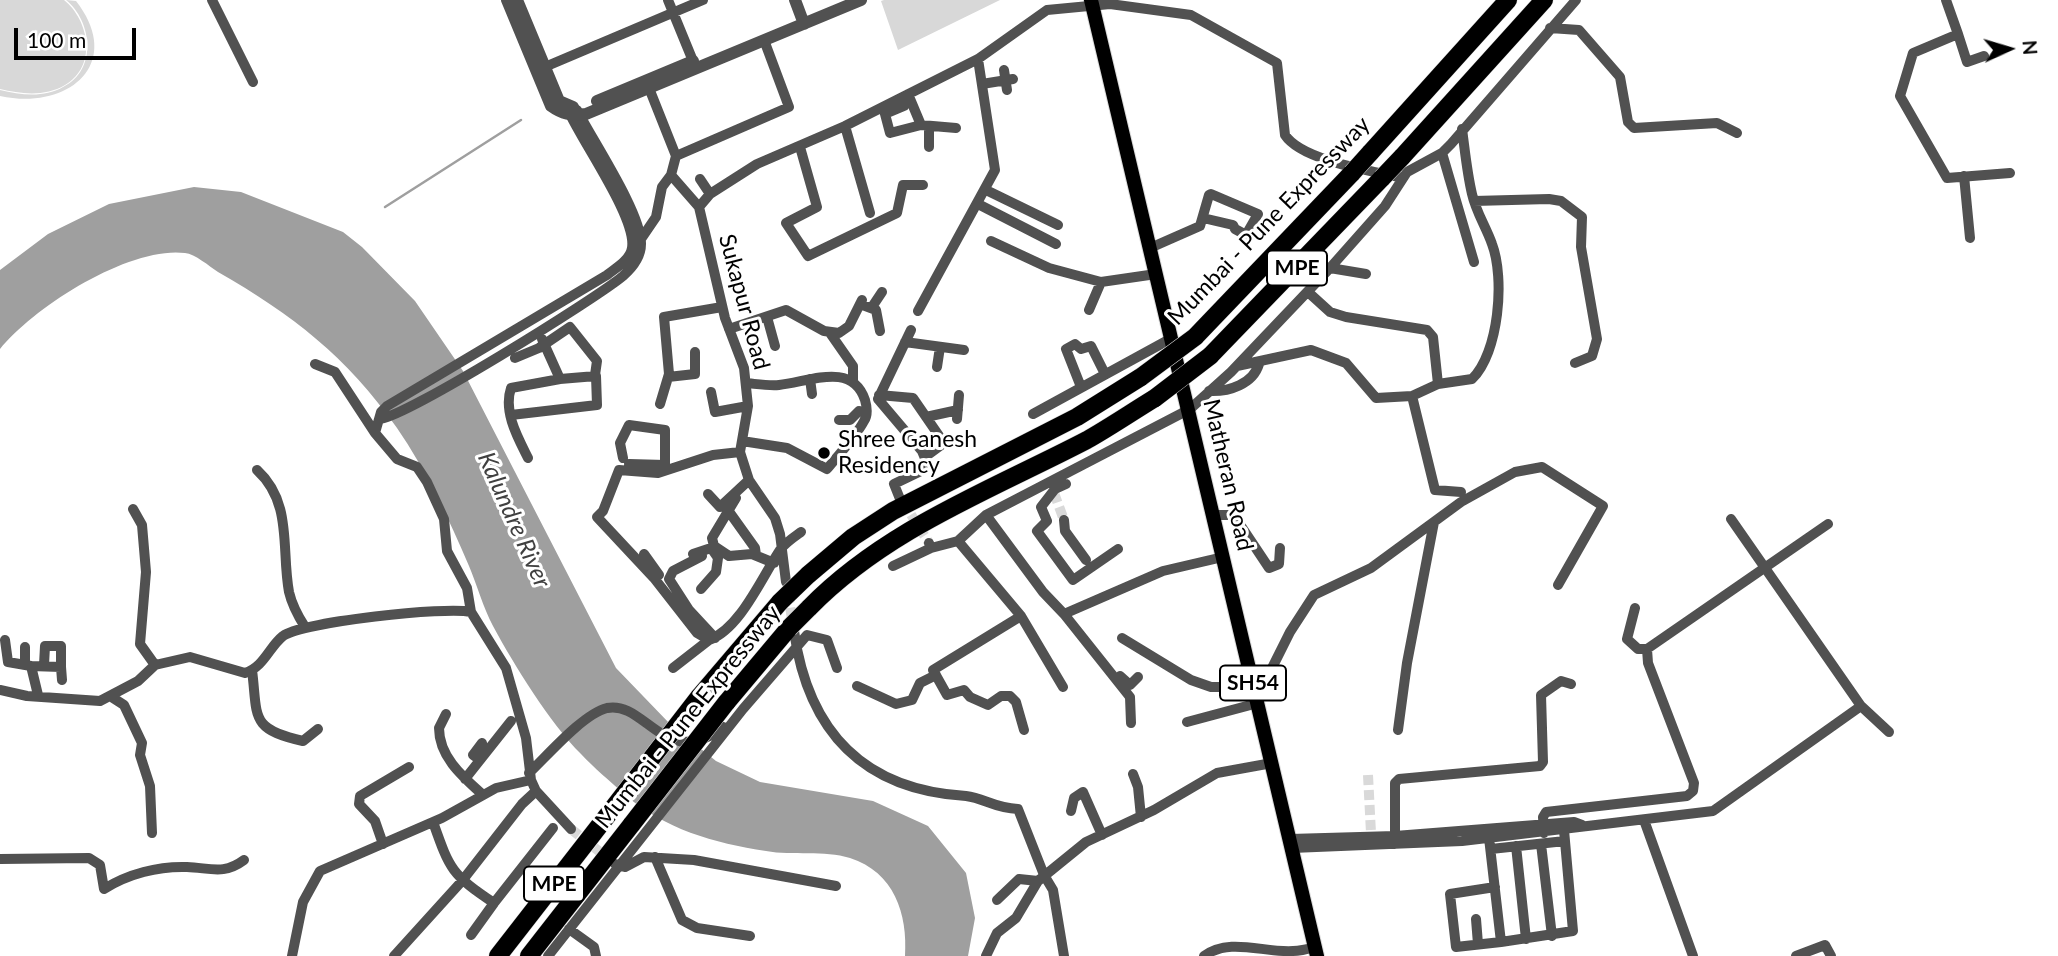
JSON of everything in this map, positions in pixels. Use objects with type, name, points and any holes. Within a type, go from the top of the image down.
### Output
[{"type":"highway","name":"Mumbai - Pune Expressway","points":[[498,956],[699,697],[780,602],[808,575],[853,537],[893,511],[1077,417],[1141,377],[1195,337],[1352,173],[1508,0]]},
{"type":"highway","name":"Mumbai - Pune Expressway","points":[[529,956],[632,824],[731,709],[809,608],[867,556],[905,532],[1089,439],[1155,398],[1210,356],[1402,157],[1544,0]]},
{"type":"main road","name":"Matheran Road","points":[[1088,2],[1190,409],[1316,952]]},
{"type":"street","points":[[212,0],[253,82]]},
{"type":"street","points":[[375,433],[382,416],[486,356],[539,331],[622,276],[639,256],[641,239],[633,209],[572,111],[559,102],[507,0]]},
{"type":"street","points":[[517,0],[540,69]]},
{"type":"street","points":[[668,0],[693,61]]},
{"type":"street","points":[[540,69],[703,0]]},
{"type":"street","points":[[794,0],[803,20]]},
{"type":"street","points":[[572,111],[764,40],[841,0]]},
{"type":"street","points":[[647,84],[693,61],[861,0]]},
{"type":"street","points":[[1118,550],[1073,580],[1037,531],[1048,521],[1041,504],[1052,489],[1190,409],[1237,366],[1385,206],[1407,172],[1442,153],[1576,0]]},
{"type":"street","points":[[1946,0],[1967,62],[1984,56]]},
{"type":"street","points":[[699,207],[710,194],[757,164],[845,126],[978,58],[1047,10],[1088,2],[1153,8],[1191,15],[1212,26],[1277,63],[1285,135],[1292,144],[1343,165],[1403,178]]},
{"type":"street","points":[[1550,28],[1579,30],[1620,77],[1628,122],[1634,128],[1717,123],[1737,133]]},
{"type":"street","points":[[1958,34],[1913,53],[1900,96],[1947,178],[2010,173]]},
{"type":"street","points":[[676,156],[789,107],[764,40]]},
{"type":"street","points":[[918,311],[986,190],[995,165],[978,58]]},
{"type":"street","points":[[982,84],[1008,80]]},
{"type":"street","points":[[641,239],[656,217],[662,187],[671,175],[676,156],[647,84]]},
{"type":"street","points":[[908,94],[925,126],[929,146]]},
{"type":"street","points":[[904,106],[885,114],[890,133],[925,126],[956,128]]},
{"type":"street","points":[[486,356],[533,319],[607,275],[628,258],[632,250],[629,221],[572,111]]},
{"type":"street","points":[[845,126],[870,213]]},
{"type":"street","points":[[1237,366],[1258,364],[1283,354],[1311,350],[1346,362],[1376,398],[1412,396],[1437,384],[1472,379],[1478,373],[1490,352],[1498,295],[1493,247],[1474,201],[1462,130]]},
{"type":"street","points":[[800,147],[817,207],[786,223],[807,256],[897,213],[904,185],[923,185]]},
{"type":"street","points":[[1442,153],[1474,262]]},
{"type":"street","name":"Sukapur Road","points":[[671,175],[699,207],[722,307],[746,383],[748,406],[737,448],[749,480],[775,518],[786,582]]},
{"type":"street","points":[[1965,176],[1970,238]]},
{"type":"street","points":[[700,179],[710,194]]},
{"type":"street","points":[[986,190],[1058,225]]},
{"type":"street","points":[[1150,248],[1200,226],[1211,194],[1258,214],[1246,235],[1233,225],[1203,218]]},
{"type":"street","points":[[1474,201],[1549,199],[1561,201],[1582,217],[1581,247],[1597,338],[1592,356],[1574,363]]},
{"type":"street","points":[[978,204],[1056,244]]},
{"type":"street","points":[[991,241],[1049,268],[1094,277],[1156,274]]},
{"type":"street","points":[[1330,268],[1366,274]]},
{"type":"street","points":[[1089,310],[1094,277]]},
{"type":"street","points":[[872,307],[882,292]]},
{"type":"street","points":[[1308,292],[1331,312],[1346,317],[1427,330],[1433,337],[1437,384]]},
{"type":"street","points":[[830,333],[844,332],[861,302],[872,307],[880,331]]},
{"type":"street","points":[[660,404],[668,377],[664,317],[722,307]]},
{"type":"street","points":[[729,329],[790,311],[830,333],[853,366],[851,384]]},
{"type":"street","points":[[767,317],[775,346]]},
{"type":"street","points":[[533,319],[560,379]]},
{"type":"street","points":[[510,415],[597,405],[597,361],[570,327],[544,345],[515,358]]},
{"type":"street","points":[[839,421],[850,421],[879,397],[911,330]]},
{"type":"street","points":[[1033,414],[1172,338]]},
{"type":"street","points":[[905,342],[964,350]]},
{"type":"street","points":[[1082,387],[1069,364],[1072,360],[1066,349],[1075,344],[1081,349],[1091,346],[1105,374]]},
{"type":"street","points":[[937,367],[940,347]]},
{"type":"street","points":[[668,377],[695,374],[695,352]]},
{"type":"street","points":[[315,364],[328,367],[341,378],[375,433],[397,459],[417,467],[427,482],[444,519],[447,551],[462,577],[471,612],[506,668],[526,738],[530,776],[536,791],[571,829]]},
{"type":"street","points":[[1209,391],[1237,386],[1252,378],[1258,364]]},
{"type":"street","points":[[528,458],[510,415],[511,388],[595,375]]},
{"type":"street","points":[[657,577],[597,517],[603,511],[619,470],[658,473],[665,467],[665,430],[631,425],[621,443],[626,461],[665,467],[737,448],[787,448],[827,469],[865,420],[860,388],[836,377],[802,385],[746,383]]},
{"type":"street","points":[[711,393],[715,412],[748,406]]},
{"type":"street","points":[[926,417],[958,414],[959,395]]},
{"type":"street","points":[[879,397],[910,396],[944,443],[929,454],[923,453]]},
{"type":"street","points":[[1412,396],[1435,490],[1461,492]]},
{"type":"street","points":[[879,397],[923,453],[927,463],[923,470],[894,484],[900,499]]},
{"type":"street","points":[[1122,638],[1191,680],[1211,687],[1254,687],[1271,670],[1290,632],[1314,595],[1371,568],[1461,502],[1515,472],[1542,467],[1603,506],[1558,585]]},
{"type":"street","points":[[257,470],[271,482],[278,500],[286,539],[290,594],[305,627]]},
{"type":"street","points":[[708,494],[720,507],[749,480]]},
{"type":"street","points":[[893,566],[930,546],[958,541],[986,515],[1066,484]]},
{"type":"street","points":[[736,498],[730,513],[712,538],[714,546],[729,556],[755,555],[774,563]]},
{"type":"street","points":[[137,509],[142,525],[146,572],[140,645],[155,665]]},
{"type":"street","points":[[730,513],[755,548],[755,555]]},
{"type":"street","points":[[986,515],[1043,592],[1120,680],[1130,697],[1131,723]]},
{"type":"street","points":[[1214,515],[1230,515],[1237,520],[1269,568],[1279,564],[1280,548]]},
{"type":"street","points":[[1731,519],[1861,706],[1888,732]]},
{"type":"street","points":[[1064,520],[1065,531],[1086,560]]},
{"type":"street","points":[[1398,730],[1407,663],[1434,523]]},
{"type":"street","points":[[1635,608],[1627,639],[1638,649],[1647,649],[1766,570],[1829,524]]},
{"type":"street","points":[[673,668],[712,639],[722,635],[774,563],[781,548],[801,532]]},
{"type":"street","points":[[958,541],[1021,615],[1063,687]]},
{"type":"street","points":[[657,577],[701,550],[710,548],[719,566],[701,589]]},
{"type":"street","points":[[644,554],[697,633],[712,639]]},
{"type":"street","points":[[702,556],[673,571],[669,579],[712,639]]},
{"type":"street","points":[[1064,614],[1163,571],[1223,557]]},
{"type":"street","points":[[0,690],[100,701],[138,681],[155,665],[190,657],[245,673],[253,670],[283,636],[305,627],[432,609],[471,612]]},
{"type":"street","points":[[1021,615],[933,670],[947,695],[964,690],[970,697],[988,705],[1000,696],[1010,696],[1016,702],[1024,730]]},
{"type":"street","points":[[792,630],[817,709],[842,748],[877,774],[936,795],[968,796],[994,807],[1018,809],[1036,882]]},
{"type":"street","points":[[292,956],[303,902],[320,871],[433,822],[496,788],[530,776],[593,714],[608,708],[620,708],[674,741],[706,740],[731,709],[807,635],[827,640],[836,668]]},
{"type":"street","points":[[5,640],[8,662],[61,667]]},
{"type":"street","points":[[44,665],[45,646],[61,646],[62,680]]},
{"type":"street","points":[[26,647],[28,665],[38,695]]},
{"type":"street","points":[[1544,829],[1546,813],[1687,796],[1693,791],[1694,783],[1648,663],[1647,649]]},
{"type":"street","points":[[1102,657],[1108,667]]},
{"type":"street","points":[[253,670],[254,708],[257,719],[265,727],[303,741],[318,729]]},
{"type":"street","points":[[857,686],[896,704],[912,700],[920,683],[936,675]]},
{"type":"street","points":[[1120,680],[1130,685],[1138,677]]},
{"type":"street","points":[[1395,840],[1395,783],[1399,779],[1540,766],[1543,762],[1541,695],[1561,681],[1571,684]]},
{"type":"street","points":[[110,696],[124,705],[142,743],[140,755],[150,786],[152,833]]},
{"type":"street","points":[[1187,722],[1258,703]]},
{"type":"street","points":[[1291,843],[1367,834],[1395,840],[1516,846],[1541,844],[1574,822],[1582,825],[1713,811],[1861,706]]},
{"type":"street","points":[[548,956],[615,864],[637,845],[721,736],[731,709]]},
{"type":"street","points":[[446,714],[439,728],[439,739],[452,764],[483,795]]},
{"type":"street","points":[[465,779],[511,721]]},
{"type":"street","points":[[480,760],[474,755],[482,743]]},
{"type":"street","points":[[986,956],[997,933],[1016,918],[1036,882],[1077,849],[1141,817],[1217,773],[1272,763]]},
{"type":"street","points":[[383,844],[374,821],[359,804],[360,796],[409,767]]},
{"type":"street","points":[[1133,775],[1138,787],[1141,817]]},
{"type":"street","points":[[394,956],[462,881],[522,804],[536,791]]},
{"type":"street","points":[[1071,811],[1074,798],[1083,792],[1102,835]]},
{"type":"street","points":[[1495,887],[1450,894],[1456,947],[1552,936],[1573,930],[1558,811]]},
{"type":"street","points":[[1644,820],[1693,956]]},
{"type":"street","points":[[433,822],[444,857],[462,881],[494,903]]},
{"type":"street","points":[[471,935],[553,828]]},
{"type":"street","points":[[1490,844],[1544,829]]},
{"type":"street","points":[[1291,843],[1395,840],[1544,829],[1562,831]]},
{"type":"street","points":[[1490,844],[1501,942]]},
{"type":"street","points":[[1541,844],[1552,936]]},
{"type":"street","points":[[1516,846],[1526,939]]},
{"type":"street","points":[[615,864],[625,867],[644,857],[694,860],[836,886]]},
{"type":"street","points":[[655,857],[682,920],[697,928],[750,936]]},
{"type":"street","points":[[0,859],[89,858],[100,865],[104,889],[126,876],[187,867],[228,870],[244,860]]},
{"type":"street","points":[[997,901],[1019,879],[1036,882],[1053,890],[1063,956]]},
{"type":"street","points":[[1476,919],[1478,944]]},
{"type":"street","points":[[569,929],[593,947],[596,956]]},
{"type":"street","points":[[1796,956],[1825,945],[1831,956]]},
{"type":"street","points":[[1204,956],[1214,948],[1232,951],[1316,952]]},
{"type":"shaded area","points":[[0,0],[64,0],[73,9],[84,31],[86,43],[86,55],[75,77],[57,89],[41,93],[0,89]]},
{"type":"shaded area","points":[[66,0],[76,1],[90,24],[94,45],[91,63],[82,78],[67,89],[47,96],[25,99],[0,96],[0,90],[48,93],[63,87],[82,69],[86,58],[86,32],[75,9]]},
{"type":"shaded area","points":[[1000,0],[898,50],[881,1]]},
{"type":"water","name":"Kalundre River","points":[[194,187],[241,192],[343,232],[362,247],[415,301],[463,371],[616,668],[670,724],[716,761],[760,782],[873,801],[928,826],[966,873],[975,918],[968,956],[905,956],[901,910],[888,884],[878,873],[865,865],[840,856],[776,852],[709,839],[656,817],[624,794],[569,741],[511,658],[489,619],[469,566],[436,495],[408,444],[378,402],[338,358],[294,321],[202,261],[185,253],[162,253],[111,269],[59,298],[35,315],[0,349],[0,270],[48,234],[109,204]]},
{"type":"waterway","points":[[385,207],[521,120]]},
{"type":"tunnel","points":[[1054,493],[1064,520]]},
{"type":"tunnel","points":[[903,502],[929,543]]},
{"type":"tunnel","points":[[788,593],[793,626]]},
{"type":"tunnel","points":[[1368,775],[1371,833]]},
{"type":"tunnel","points":[[571,829],[610,860]]},
{"type":"place","name":"Shree Ganesh Residency","points":[[824,453]]}]
